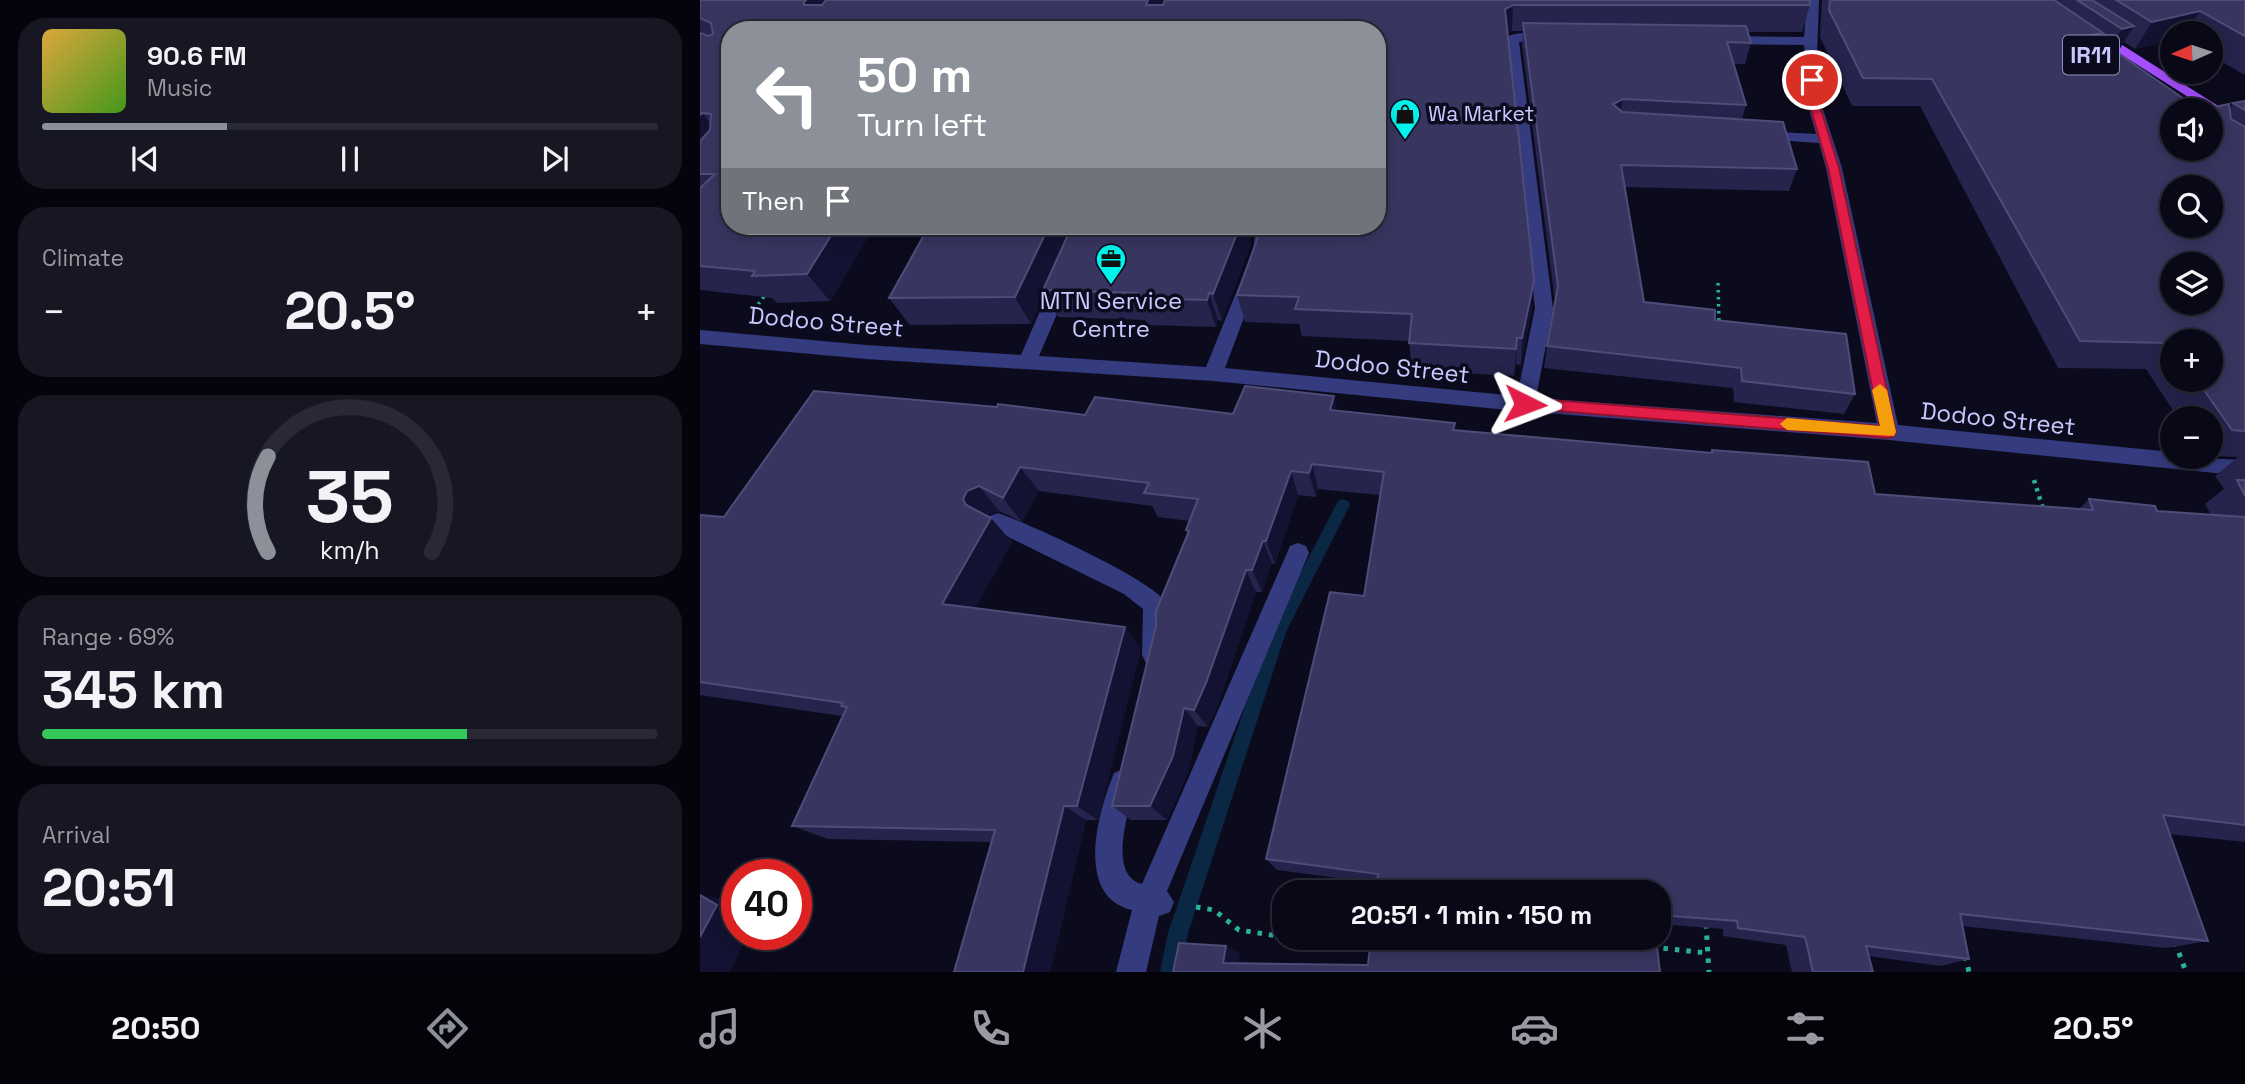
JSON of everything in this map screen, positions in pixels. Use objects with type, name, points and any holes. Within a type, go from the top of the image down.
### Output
[{"type":"main road","name":"IR11","points":[[2081,23],[2245,129]]},
{"type":"street","points":[[1809,1],[1815,106],[1833,168],[1889,432]]},
{"type":"street","points":[[1525,404],[1544,308],[1512,38],[1570,38]]},
{"type":"street","points":[[1702,40],[1811,41]]},
{"type":"street","points":[[1742,134],[1824,139]]},
{"type":"street","points":[[1213,374],[1261,251],[1263,235]]},
{"type":"street","points":[[1027,362],[1070,263]]},
{"type":"street","name":"Dodoo Street","points":[[700,337],[866,352],[1213,374],[1525,404],[1889,432],[2245,468]]},
{"type":"street","points":[[998,522],[1132,587],[1155,604],[1156,646],[1150,672]]},
{"type":"street","points":[[1131,972],[1155,901],[1298,553]]},
{"type":"street","points":[[1128,763],[1109,842],[1110,876],[1126,894],[1155,901]]},
{"type":"path","points":[[1718,283],[1719,324]]},
{"type":"path","points":[[732,338],[771,288]]},
{"type":"path","points":[[2024,446],[2047,523]]},
{"type":"path","points":[[1214,910],[1239,930],[1272,935]]},
{"type":"path","points":[[1706,913],[1709,972]]},
{"type":"path","points":[[2172,933],[2186,972]]},
{"type":"path","points":[[1962,945],[1969,972]]},
{"type":"path","points":[[1671,949],[1708,953]]},
{"type":"building","points":[[700,0],[806,0],[804,5],[822,5],[826,0],[1148,0],[1146,5],[1163,5],[1165,0],[1810,0],[1810,5],[1513,5],[1505,9],[1534,281],[1522,338],[1517,338],[1516,349],[1409,343],[1412,314],[1295,309],[1299,297],[1237,295],[1259,235],[1386,235],[1386,21],[721,21],[721,235],[831,235],[807,274],[752,276],[755,271],[700,266],[700,188],[715,174],[700,174],[700,141],[710,130],[711,114],[700,115],[700,33],[709,36],[713,34],[711,23],[700,18]]},
{"type":"building","points":[[1830,0],[2054,0],[2103,33],[2092,35],[2183,98],[2160,98],[2160,161],[2223,161],[2223,105],[2229,104],[2231,119],[2245,127],[2245,431],[2232,430],[2223,417],[2223,406],[2215,406],[2205,392],[2223,392],[2223,329],[2160,329],[2160,343],[2080,341],[1932,79],[1863,78],[1829,10]]},
{"type":"building","points":[[2077,0],[2092,0],[2134,26],[2122,29]]},
{"type":"building","points":[[2116,0],[2245,0],[2245,36],[2223,24],[2223,21],[2200,11],[2152,22]]},
{"type":"building","points":[[1523,23],[1746,26],[1751,43],[1727,42],[1746,105],[1623,99],[1613,104],[1622,112],[1783,122],[1797,169],[1621,165],[1644,302],[1715,310],[1715,320],[1846,334],[1855,394],[1742,381],[1741,368],[1547,346],[1558,286]]},
{"type":"building","points":[[2245,101],[2245,110],[2233,103]]},
{"type":"building","points":[[924,235],[1045,235],[1015,297],[889,298]]},
{"type":"building","points":[[1068,235],[1236,235],[1213,294],[1209,293],[1207,300],[1135,298],[1137,293],[1043,290]]},
{"type":"building","points":[[1245,386],[1334,396],[1330,410],[1455,423],[1453,430],[1712,453],[1712,450],[1868,462],[1875,494],[2093,510],[2089,499],[2155,506],[2157,511],[2245,517],[2245,825],[2163,815],[2208,941],[1960,914],[1969,959],[1866,946],[1873,972],[1813,972],[1805,937],[1738,928],[1737,921],[1671,916],[1671,880],[1377,880],[1378,874],[1266,859],[1330,592],[1364,596],[1384,472],[1312,464],[1309,473],[1291,471],[1266,541],[1263,541],[1252,570],[1246,570],[1194,710],[1184,708],[1173,756],[1150,806],[1112,806],[1156,626],[1156,611],[1189,531],[1186,530],[1198,499],[1144,493],[1149,483],[1020,467],[1003,498],[979,486],[967,491],[963,499],[966,505],[991,518],[942,604],[1125,627],[1077,806],[1064,806],[1023,972],[954,972],[995,830],[792,826],[847,707],[841,706],[843,703],[700,682],[700,515],[724,517],[814,391],[997,407],[998,404],[1085,415],[1095,397],[1233,414]]},
{"type":"building","points":[[2237,480],[2245,480],[2245,496]]},
{"type":"building","points":[[700,895],[717,905],[700,937]]},
{"type":"building","points":[[1179,943],[1226,946],[1223,963],[1368,965],[1370,950],[1657,950],[1660,972],[1173,972]]},
{"type":"waterway","points":[[1170,972],[1178,933],[1279,630],[1343,505]]},
{"type":"slow traffic","points":[[1787,424],[1889,432],[1880,390]]},
{"type":"place","name":"Wa Market","points":[[1405,141]]},
{"type":"place","name":"MTN Service Centre","points":[[1111,286]]},
{"type":"route","points":[[1525,404],[1889,432],[1833,168],[1815,106],[1812,80]]}]
